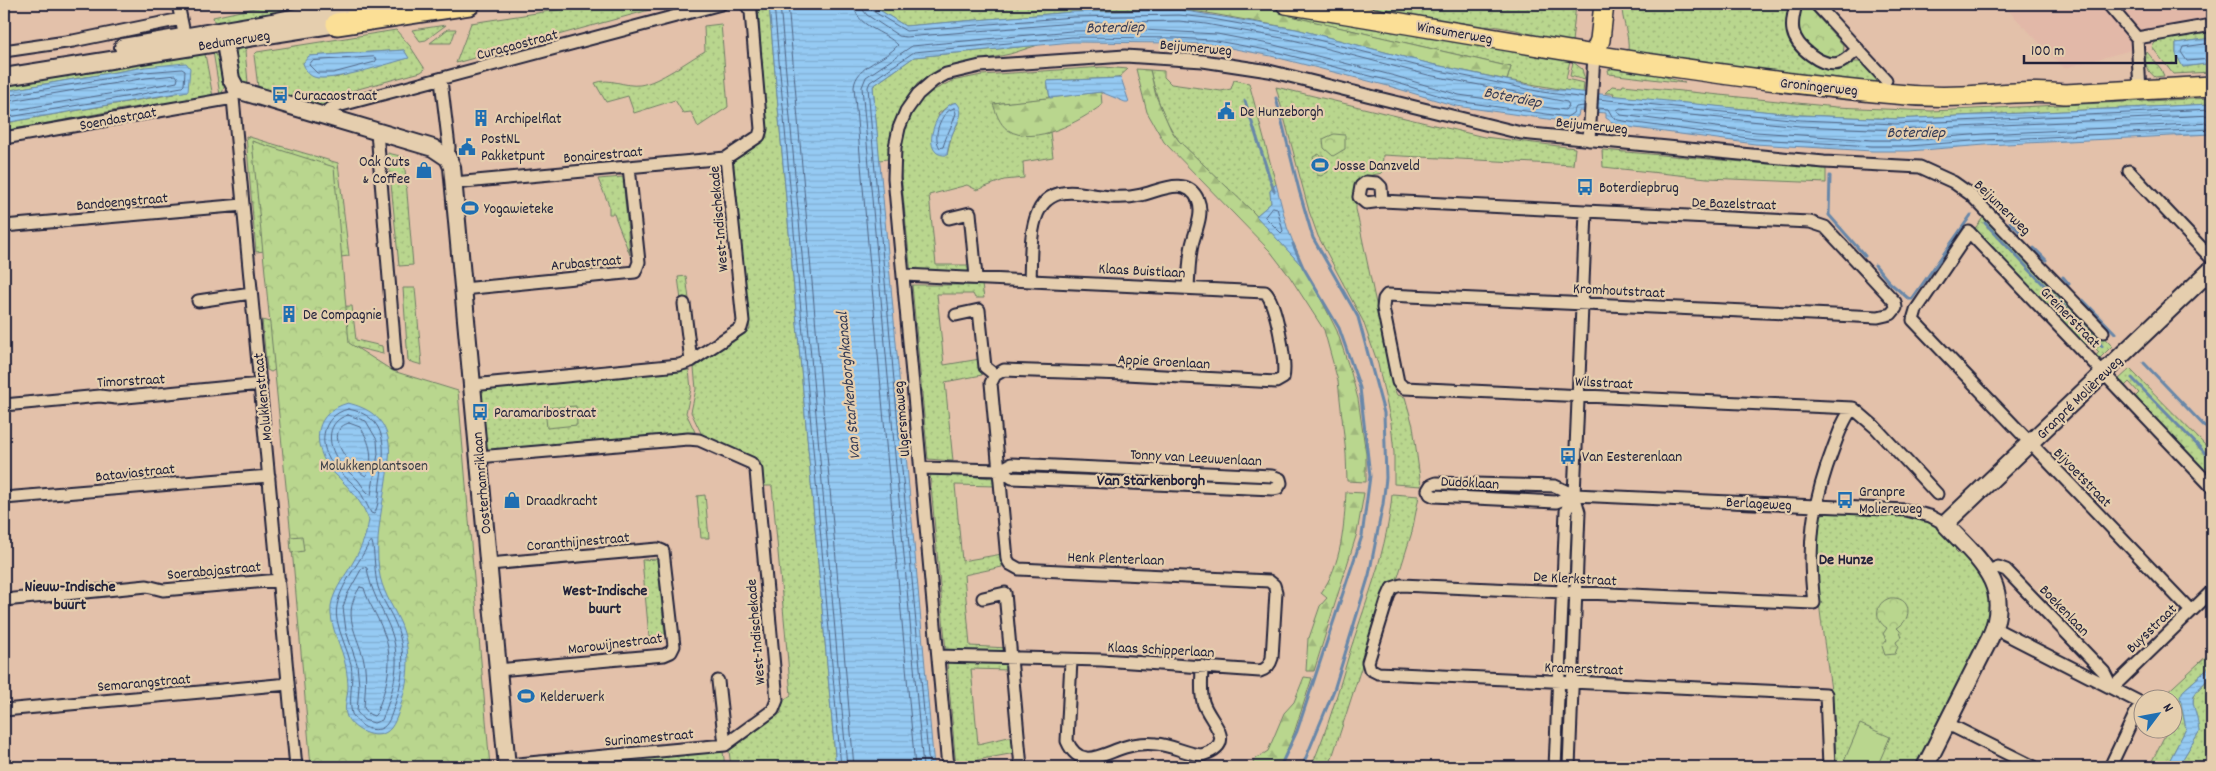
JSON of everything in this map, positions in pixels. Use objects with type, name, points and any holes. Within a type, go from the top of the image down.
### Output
[{"type":"highway","points":[[337,24],[469,4]]},
{"type":"main road","name":"Winsumerweg","points":[[1286,4],[1594,55]]},
{"type":"main road","points":[[1594,55],[1592,40],[1595,4]]},
{"type":"main road","points":[[1594,55],[1600,40],[1604,4]]},
{"type":"main road","name":"Groningerweg","points":[[1594,55],[1767,80],[1886,93],[1961,96],[2045,92],[2065,94],[2212,76]]},
{"type":"main road","name":"Groningerweg","points":[[2140,85],[2212,86]]},
{"type":"street","points":[[178,4],[186,42]]},
{"type":"street","name":"Bedumerweg","points":[[223,36],[358,4]]},
{"type":"street","name":"Bedumerweg","points":[[4,77],[84,63],[117,60],[186,42],[223,36],[337,24],[380,4]]},
{"type":"street","name":"Curaçaostraat","points":[[324,115],[334,107],[721,4]]},
{"type":"street","name":"West-Indischekade","points":[[691,361],[741,328],[743,321],[726,158],[759,136],[762,129],[751,12],[746,4]]},
{"type":"street","name":"Groningerweg","points":[[1796,4],[1792,22],[1793,33],[1799,44],[1807,51],[1824,62],[1834,64],[1844,60],[1858,49]]},
{"type":"street","name":"Groningerweg","points":[[1816,4],[1886,80]]},
{"type":"street","points":[[2108,4],[2137,38],[2140,85]]},
{"type":"street","points":[[4,51],[73,41],[181,19]]},
{"type":"street","points":[[2137,38],[2212,25]]},
{"type":"street","name":"Molukkenstraat","points":[[223,36],[235,94],[243,205],[296,767]]},
{"type":"street","points":[[1589,140],[1594,55]]},
{"type":"street","name":"Beijumerweg","points":[[933,81],[962,69],[1038,61],[1125,56],[1203,61],[1269,71],[1521,133],[1824,162],[1920,167],[1953,182],[1970,194],[2104,332]]},
{"type":"street","name":"Oosterhamriklaan","points":[[441,80],[449,147],[448,158],[452,167],[454,183],[507,766]]},
{"type":"street","name":"Ulgersmaweg","points":[[933,81],[918,94],[906,111],[899,128],[895,147],[894,178],[948,767]]},
{"type":"street","name":"Soendastraat","points":[[4,138],[219,100],[235,94],[324,115],[433,148],[448,158]]},
{"type":"street","points":[[377,132],[396,364]]},
{"type":"street","name":"Bonairestraat","points":[[454,183],[726,158]]},
{"type":"street","name":"Arubastraat","points":[[463,289],[636,272],[639,262],[629,167]]},
{"type":"street","points":[[2130,171],[2212,259]]},
{"type":"street","points":[[1030,280],[1033,223],[1036,213],[1049,199],[1068,192],[1102,197],[1135,196],[1169,185],[1177,185],[1193,192],[1198,199],[1200,208],[1192,244],[1188,287]]},
{"type":"street","name":"De Bazelstraat","points":[[1382,202],[1819,224],[1825,227],[1895,302],[1896,308]]},
{"type":"street","name":"Bandoengstraat","points":[[4,226],[243,205]]},
{"type":"street","points":[[1569,767],[1579,512],[1574,495],[1586,212]]},
{"type":"street","points":[[948,218],[970,213],[976,277]]},
{"type":"street","name":"Bijvoetstraat","points":[[1969,232],[1916,310],[1913,320],[2191,611]]},
{"type":"street","name":"Greinerstraat","points":[[1969,232],[2212,487]]},
{"type":"street","name":"Granpré Molièreweg","points":[[1945,524],[2212,269]]},
{"type":"street","name":"Klaas Buistlaan","points":[[904,275],[1265,292],[1272,300],[1278,330]]},
{"type":"street","points":[[198,301],[251,293]]},
{"type":"street","name":"Kromhoutstraat","points":[[1390,341],[1382,305],[1387,295],[1878,317],[1891,314],[1896,308]]},
{"type":"street","points":[[472,385],[679,364],[691,361],[684,304]]},
{"type":"street","points":[[956,315],[979,310],[985,367],[994,375],[992,383],[1000,470]]},
{"type":"street","name":"Appie Groenlaan","points":[[994,375],[1004,370],[1276,382],[1282,378],[1285,370],[1285,356],[1278,330]]},
{"type":"street","name":"Wilsstraat","points":[[1390,341],[1398,382],[1404,388],[1853,408]]},
{"type":"street","name":"Timorstraat","points":[[4,405],[100,396],[116,398],[260,384]]},
{"type":"street","points":[[1814,506],[1836,440],[1848,413],[1853,408],[1875,427],[1937,494]]},
{"type":"street","name":"West-Indischekade","points":[[478,457],[688,439],[700,440],[751,463],[756,470],[777,700],[773,710],[725,745]]},
{"type":"street","name":"Tonny van Leeuwenlaan","points":[[921,468],[1000,470],[1011,464],[1272,476],[1280,479],[1281,483],[1278,488],[1273,489],[1012,478],[1000,470]]},
{"type":"street","name":"Henk Plenterlaan","points":[[1000,470],[1008,559],[1013,568],[1263,580],[1274,586],[1276,592],[1274,626]]},
{"type":"street","name":"Bataviastraat","points":[[4,498],[269,476]]},
{"type":"street","name":"Dudoklaan","points":[[1436,483],[1555,486],[1574,495],[1556,502],[1434,496],[1428,490],[1436,483]]},
{"type":"street","points":[[1555,767],[1566,511],[1574,495]]},
{"type":"street","name":"Berlageweg","points":[[1574,495],[1906,510],[1930,516],[1945,524],[1988,571],[1996,591],[1998,610],[1994,628],[1925,767]]},
{"type":"street","name":"De Klerkstraat","points":[[1373,642],[1392,588],[1401,585],[1814,603],[1811,575],[1814,506]]},
{"type":"street","name":"Coranthijnestraat","points":[[489,564],[658,549],[663,551],[665,557]]},
{"type":"street","name":"Marowijnestraat","points":[[498,670],[664,655],[670,652],[674,646],[665,557]]},
{"type":"street","name":"Boekenlaan","points":[[1988,571],[1998,567],[2006,570],[2104,672],[2112,688]]},
{"type":"street","name":"Soerabajastraat","points":[[4,600],[147,586],[163,590],[279,580]]},
{"type":"street","name":"Buysstraat","points":[[2112,688],[2212,591]]},
{"type":"street","points":[[983,598],[1005,593],[1021,767]]},
{"type":"street","name":"Klaas Schipperlaan","points":[[938,656],[1202,666],[1260,671],[1270,664],[1272,658],[1274,626]]},
{"type":"street","points":[[1994,628],[2139,702],[2139,706],[2110,767]]},
{"type":"street","name":"Kramerstraat","points":[[1373,642],[1368,666],[1378,674],[1826,694],[1829,767]]},
{"type":"street","points":[[1071,660],[1067,741],[1071,752],[1086,760],[1094,760],[1125,747],[1141,744],[1156,744],[1202,755],[1216,748],[1220,741],[1220,732],[1203,703],[1201,690],[1202,666]]},
{"type":"street","points":[[718,681],[725,745]]},
{"type":"street","name":"Semarangstraat","points":[[4,710],[288,684]]},
{"type":"street","points":[[1948,724],[2034,767]]},
{"type":"street","name":"Surinamestraat","points":[[507,766],[725,745]]},
{"type":"shaded area","points":[[2002,4],[2212,4],[2212,30],[2148,40],[2128,51],[2064,68]]},
{"type":"green space","points":[[273,4],[326,4],[216,28],[213,17]]},
{"type":"green space","points":[[596,4],[671,4],[456,63],[471,23]]},
{"type":"green space","points":[[758,4],[769,4],[836,767],[731,767],[729,751],[781,713],[782,701],[791,695],[772,486],[762,486],[760,461],[702,435],[691,412],[696,389],[694,368],[750,329],[733,159],[767,137]]},
{"type":"green space","points":[[870,4],[910,4],[926,10],[974,4],[1210,4],[1207,13],[1180,10],[1072,12],[905,26]]},
{"type":"green space","points":[[910,4],[974,4],[926,10]]},
{"type":"green space","points":[[1210,4],[1241,4],[1288,12],[1290,16],[1511,67],[1507,80],[1431,64],[1296,29],[1207,13]]},
{"type":"green space","points":[[1321,4],[1576,4],[1572,42],[1553,40],[1493,26],[1465,27]]},
{"type":"green space","points":[[1622,4],[1794,4],[1790,23],[1813,62],[1839,69],[1854,62],[1863,62],[1884,83],[1884,87],[1842,83],[1628,51],[1628,39]]},
{"type":"green space","points":[[1802,4],[1806,4],[1844,46],[1843,55],[1835,61],[1816,53],[1804,41],[1800,25]]},
{"type":"green space","points":[[1288,12],[1570,60],[1566,79],[1584,83],[1583,93],[1507,80],[1511,67],[1289,16]]},
{"type":"green space","points":[[721,24],[728,107],[698,127],[691,112],[683,113],[675,100],[634,113],[628,96],[606,102],[595,83],[606,81],[640,85],[656,80],[705,51],[704,26]]},
{"type":"green space","points":[[446,25],[426,40],[420,41],[412,30]]},
{"type":"green space","points":[[448,29],[456,29],[451,43],[430,43]]},
{"type":"green space","points":[[396,30],[410,46],[425,69],[421,72],[325,98],[326,104],[320,106],[258,87],[254,55],[257,52]],"holes":[[[404,50],[408,58],[334,78],[310,56]]]},
{"type":"green space","points":[[2212,32],[2212,38],[2176,43],[2176,53],[2183,67],[2212,63],[2212,72],[2173,74],[2152,47],[2157,40]]},
{"type":"green space","points":[[251,44],[245,51],[248,82],[244,86],[237,73],[236,56],[239,47]]},
{"type":"green space","points":[[1038,45],[1010,54],[939,69],[917,84],[894,123],[888,159],[879,160],[873,86],[914,57]]},
{"type":"green space","points":[[213,51],[222,67],[225,79],[223,91],[220,95]]},
{"type":"green space","points":[[2147,52],[2161,69],[2164,76],[2155,77],[2150,72],[2146,66]]},
{"type":"green space","points":[[205,54],[213,97],[123,109],[4,131],[4,123],[174,94],[145,67],[4,91],[4,84],[133,60],[155,62]]},
{"type":"green space","points":[[1573,62],[1582,69],[1585,80],[1570,76]]},
{"type":"green space","points":[[1104,67],[1128,69],[1118,78],[1047,81],[1050,98],[994,104],[1046,134],[1050,132],[1053,157],[1023,162],[1024,178],[1004,180],[977,190],[967,185],[929,195],[936,265],[970,265],[972,274],[911,274],[899,156],[901,133],[911,113],[928,93],[952,81],[982,75]],"holes":[[[952,103],[958,123],[952,134],[947,155],[938,114]]]},
{"type":"green space","points":[[1618,67],[1643,70],[1685,83],[1609,74],[1608,70]]},
{"type":"green space","points":[[1136,69],[1150,70],[1156,96],[1171,130],[1179,141],[1253,212],[1303,267],[1337,331],[1351,373],[1358,399],[1366,454],[1366,482],[1347,481],[1338,381],[1324,330],[1290,277],[1270,251],[1164,142],[1147,112]]},
{"type":"green space","points":[[1150,70],[1164,71],[1164,77],[1171,84],[1221,91],[1231,89],[1234,80],[1249,83],[1276,184],[1270,191],[1271,203],[1256,216],[1179,141],[1161,107]]},
{"type":"green space","points":[[1623,85],[1836,107],[1931,111],[2212,98],[2212,104],[1896,119],[1801,115],[1613,96],[1614,93],[1605,93],[1612,86],[1622,87]]},
{"type":"green space","points":[[1276,87],[1484,137],[1575,148],[1573,165],[1383,155],[1382,173],[1365,177],[1360,180],[1356,187],[1356,209],[1394,389],[1397,395],[1405,397],[1413,426],[1421,486],[1394,484],[1394,453],[1391,423],[1378,364],[1363,321],[1318,236],[1309,211]]},
{"type":"green space","points":[[1101,92],[1102,105],[1082,118],[1057,130],[1031,136],[1008,130],[1002,125],[993,104]]},
{"type":"green space","points":[[1334,134],[1345,135],[1345,149],[1333,156],[1324,148],[1323,139]]},
{"type":"green space","points":[[246,136],[338,163],[349,256],[323,259],[323,307],[352,306],[356,340],[382,346],[383,354],[350,346],[280,367],[271,372],[267,370],[262,320],[325,337],[265,251],[256,252]]},
{"type":"green space","name":"Molukkenplantsoen","points":[[252,141],[334,167],[349,343],[393,371],[458,391],[490,767],[311,767],[291,537]]},
{"type":"green space","points":[[1602,150],[1826,169],[1826,183],[1707,178],[1603,167]]},
{"type":"green space","points":[[388,153],[404,157],[413,265],[399,266]]},
{"type":"green space","name":"Josse Danzveld","points":[[1319,154],[1320,156],[1323,155],[1328,172],[1321,176],[1317,175],[1313,157]]},
{"type":"green space","points":[[623,177],[630,255],[614,214],[609,214],[609,205],[598,179]]},
{"type":"green space","points":[[1985,215],[2112,346],[2097,361],[2094,358],[2099,352],[2089,342],[2084,346],[1973,231]]},
{"type":"green space","points":[[686,276],[689,299],[681,300],[678,277]]},
{"type":"green space","points":[[912,285],[982,285],[984,298],[975,298],[973,294],[937,294],[944,365],[980,359],[982,375],[945,382],[953,461],[928,459]]},
{"type":"green space","points":[[403,288],[415,288],[422,365],[408,361]]},
{"type":"green space","points":[[2130,369],[2212,452],[2212,480],[2133,399],[2139,393],[2129,382],[2123,388],[2117,381]]},
{"type":"green space","points":[[689,370],[691,389],[686,413],[695,432],[487,450],[481,389]]},
{"type":"green space","points":[[576,406],[577,425],[547,428],[545,408]]},
{"type":"green space","points":[[930,474],[995,478],[996,486],[955,485],[962,561],[1002,554],[1002,567],[964,575],[970,646],[1008,648],[1008,653],[946,651]]},
{"type":"green space","points":[[1346,492],[1364,493],[1357,533],[1314,671],[1306,671],[1308,638],[1320,606],[1327,598],[1321,593],[1338,557],[1341,544]]},
{"type":"green space","points":[[1392,494],[1419,496],[1412,532],[1397,580],[1389,582],[1329,767],[1311,767],[1338,693],[1376,572],[1386,534]]},
{"type":"green space","points":[[705,495],[709,538],[701,538],[697,496]]},
{"type":"green space","points":[[1826,512],[1901,515],[1928,520],[1942,530],[1957,548],[1955,550],[1960,555],[1963,553],[1971,558],[1992,596],[1990,623],[1919,767],[1835,767],[1833,706],[1820,611],[1817,565],[1820,516]]},
{"type":"green space","points":[[302,536],[304,551],[291,553],[290,537]]},
{"type":"green space","points":[[657,559],[665,635],[649,637],[642,560]]},
{"type":"green space","points":[[1890,598],[1902,600],[1908,608],[1908,614],[1906,619],[1897,628],[1902,637],[1896,642],[1898,646],[1895,654],[1885,655],[1882,646],[1887,640],[1883,634],[1887,628],[1880,621],[1878,612],[1881,604]]},
{"type":"green space","points":[[2212,651],[2212,665],[2184,690],[2184,688],[2172,688]]},
{"type":"green space","points":[[947,662],[1009,663],[1009,670],[971,669],[978,744],[1013,736],[1015,753],[977,760],[978,767],[956,767]]},
{"type":"green space","points":[[2212,676],[2212,767],[2178,767],[2199,732],[2193,707],[2194,696]]},
{"type":"green space","points":[[1304,677],[1312,678],[1294,733],[1280,767],[1252,767],[1254,760],[1268,751],[1284,713],[1294,702]]},
{"type":"green space","points":[[1860,724],[1890,737],[1877,767],[1842,766]]},
{"type":"green space","points":[[2164,738],[2181,738],[2166,767],[2149,767]]},
{"type":"green space","points":[[723,751],[725,767],[516,767]]},
{"type":"water","points":[[769,4],[870,4],[905,26],[1072,12],[1180,10],[1296,29],[1431,64],[1543,88],[1801,115],[1896,119],[2212,104],[2212,134],[1985,145],[1909,151],[1872,151],[1755,144],[1635,128],[1617,125],[1606,118],[1606,113],[1579,111],[1578,116],[1569,122],[1456,106],[1392,87],[1271,56],[1210,44],[1072,42],[914,57],[873,86],[934,767],[836,767]]},
{"type":"water","points":[[2212,38],[2212,63],[2183,67],[2176,54],[2176,43]]},
{"type":"water","points":[[404,50],[409,58],[360,72],[333,77],[314,77],[307,72],[303,63],[309,56]]},
{"type":"water","points":[[186,63],[190,68],[188,91],[4,123],[4,91],[145,67]]},
{"type":"water","points":[[1121,78],[1129,102],[1101,92],[1050,98],[1047,81]]},
{"type":"water","points":[[956,102],[961,110],[960,118],[950,140],[947,155],[939,154],[934,149],[932,132],[941,114],[948,106]]},
{"type":"water","points":[[1276,184],[1287,227],[1303,267],[1256,216],[1271,203],[1270,191]]},
{"type":"water","points":[[348,403],[374,414],[386,431],[390,450],[379,528],[378,560],[382,584],[400,622],[406,640],[408,668],[397,717],[391,728],[380,735],[361,731],[347,717],[345,710],[348,687],[346,670],[331,614],[334,596],[359,551],[369,520],[354,495],[329,468],[323,458],[318,438],[319,429],[329,413],[337,407]]},
{"type":"water","points":[[2212,665],[2212,676],[2197,691],[2193,702],[2199,732],[2178,767],[2166,767],[2181,738],[2184,738],[2186,729],[2184,690]]},
{"type":"waterway","points":[[1276,98],[1313,238],[1358,317],[1384,413],[1386,478],[1383,504],[1369,575],[1334,690],[1302,767]]},
{"type":"waterway","points":[[1245,101],[1274,191]]},
{"type":"waterway","points":[[1830,176],[1829,215],[1865,256]]},
{"type":"waterway","points":[[1875,265],[1889,282],[1909,299],[1912,299],[1971,215]]},
{"type":"waterway","points":[[2010,222],[2023,235]]},
{"type":"waterway","points":[[1985,223],[2102,346]]},
{"type":"waterway","points":[[1280,767],[1297,731],[1362,536],[1370,476],[1360,388],[1339,328],[1303,267],[1293,244]]},
{"type":"waterway","points":[[2034,248],[2046,260]]},
{"type":"waterway","points":[[2063,277],[2069,284]]},
{"type":"waterway","points":[[2083,300],[2115,333]]},
{"type":"waterway","points":[[2144,363],[2212,434]]},
{"type":"waterway","points":[[2132,378],[2212,460]]},
{"type":"place","name":"Curacaostraat","points":[[280,95]]},
{"type":"place","name":"De Hunzeborgh","points":[[1226,111]]},
{"type":"place","name":"Archipelflat","points":[[481,118]]},
{"type":"place","name":"PostNL Pakketpunt","points":[[467,147]]},
{"type":"place","name":"Josse Danzveld","points":[[1320,165]]},
{"type":"place","name":"Oak Cuts & Coffee","points":[[424,170]]},
{"type":"place","name":"Boterdiepbrug","points":[[1585,187]]},
{"type":"place","name":"Yogawieteke","points":[[470,208]]},
{"type":"place","name":"De Compagnie","points":[[289,314]]},
{"type":"place","name":"Paramaribostraat","points":[[480,412]]},
{"type":"place","name":"Van Eesterenlaan","points":[[1568,456]]},
{"type":"place","name":"Draadkracht","points":[[512,500]]},
{"type":"place","name":"Granpre Moliereweg","points":[[1845,500]]},
{"type":"place","name":"Kelderwerk","points":[[526,696]]},
{"type":"district","name":"Van Starkenborgh","points":[[1151,479]]},
{"type":"district","name":"De Hunze","points":[[1846,558]]},
{"type":"district","name":"Nieuw-Indische buurt","points":[[70,594]]},
{"type":"district","name":"West-Indische buurt","points":[[605,598]]},
{"type":"water label","name":"Boterdiep","points":[[1115,26]]},
{"type":"water label","name":"Boterdiep","points":[[1513,96]]},
{"type":"water label","name":"Boterdiep","points":[[1916,131]]},
{"type":"water label","name":"Van Starkenborghkanaal","points":[[847,386]]}]
